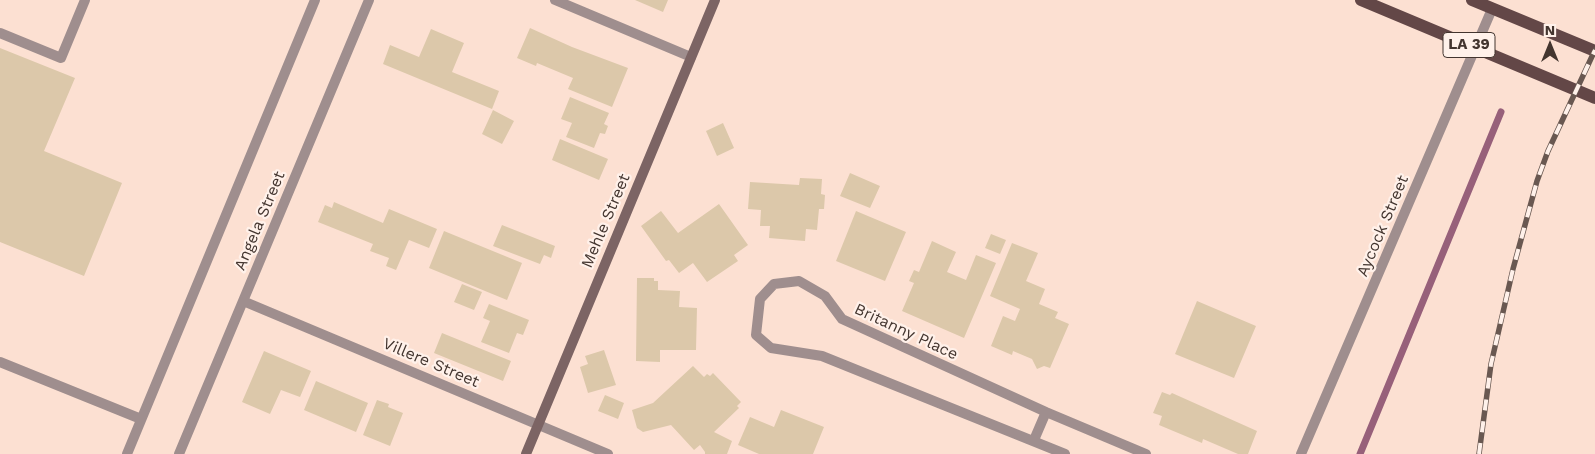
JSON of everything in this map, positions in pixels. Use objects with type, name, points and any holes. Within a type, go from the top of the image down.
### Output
[{"type":"main road","name":"LA 39","points":[[1361,0],[1595,98]]},
{"type":"main road","name":"LA 39","points":[[1472,0],[1595,51]]},
{"type":"street","points":[[0,33],[61,58],[85,0]]},
{"type":"street","points":[[127,454],[315,0]]},
{"type":"street","name":"Angela Street","points":[[179,454],[369,0]]},
{"type":"street","points":[[555,0],[691,57]]},
{"type":"street","name":"Mehle Street","points":[[526,454],[715,0]]},
{"type":"street","name":"Aycock Street","points":[[1301,454],[1492,9]]},
{"type":"street","name":"Britanny Place","points":[[1065,454],[822,356],[771,348],[756,335],[760,299],[774,284],[799,281],[825,296],[842,320],[1046,412],[1146,454]]},
{"type":"street","name":"Villere Street","points":[[243,301],[608,454]]},
{"type":"street","points":[[0,362],[141,419]]},
{"type":"street","points":[[1034,440],[1046,412]]},
{"type":"building","points":[[635,0],[668,0],[663,12]]},
{"type":"building","points":[[530,28],[572,47],[628,68],[612,107],[568,89],[573,78],[537,63],[536,66],[517,58]]},
{"type":"building","points":[[431,29],[464,43],[452,72],[499,91],[492,109],[383,64],[390,45],[419,57]]},
{"type":"building","points":[[0,48],[75,78],[44,151],[122,183],[84,276],[0,242]]},
{"type":"building","points":[[570,97],[609,113],[604,124],[608,126],[605,134],[600,133],[594,148],[566,137],[572,123],[561,119]]},
{"type":"building","points":[[493,110],[514,121],[502,144],[482,134]]},
{"type":"building","points":[[723,123],[734,148],[717,156],[706,131]]},
{"type":"building","points":[[560,139],[608,159],[599,180],[552,160]]},
{"type":"building","points":[[850,173],[880,186],[870,208],[840,196]]},
{"type":"building","points":[[800,178],[822,179],[821,194],[825,195],[824,209],[819,209],[817,230],[806,229],[805,241],[769,238],[770,226],[760,226],[761,210],[748,209],[750,182],[799,185]]},
{"type":"building","points":[[334,202],[383,223],[389,209],[437,229],[429,248],[409,240],[396,270],[386,266],[389,258],[370,251],[373,244],[318,222],[325,205],[332,208]]},
{"type":"building","points":[[719,204],[748,245],[734,255],[738,261],[707,282],[693,263],[679,273],[669,260],[666,261],[641,226],[661,211],[678,233]]},
{"type":"building","points":[[856,211],[906,232],[885,281],[836,261]]},
{"type":"building","points":[[502,225],[555,246],[551,258],[544,255],[540,264],[493,246]]},
{"type":"building","points":[[444,231],[522,263],[507,300],[429,268]]},
{"type":"building","points":[[991,234],[1006,240],[1000,254],[985,248]]},
{"type":"building","points":[[932,241],[956,252],[947,272],[966,280],[976,255],[996,263],[964,338],[902,311],[914,283],[909,281],[914,270],[919,272]]},
{"type":"building","points":[[1012,243],[1038,253],[1026,281],[1045,289],[1039,304],[1058,312],[1055,318],[1069,324],[1050,368],[1044,366],[1037,369],[1032,359],[1013,351],[1012,355],[991,346],[1003,316],[1015,321],[1020,309],[990,296]]},
{"type":"building","points":[[637,278],[654,278],[654,281],[658,281],[658,290],[680,291],[679,307],[697,308],[696,350],[660,350],[660,362],[636,361]]},
{"type":"building","points":[[462,284],[482,292],[474,310],[454,302]]},
{"type":"building","points":[[1197,301],[1256,326],[1234,378],[1175,354]]},
{"type":"building","points":[[489,304],[529,320],[523,335],[517,333],[509,353],[481,342],[490,321],[483,318]]},
{"type":"building","points":[[442,333],[511,361],[503,381],[434,353]]},
{"type":"building","points":[[604,350],[616,385],[588,393],[580,367],[588,364],[585,356]]},
{"type":"building","points":[[264,351],[311,371],[300,397],[281,390],[270,414],[242,402]]},
{"type":"building","points":[[693,366],[704,377],[707,374],[710,376],[713,373],[741,402],[737,406],[739,408],[714,432],[732,441],[727,454],[705,454],[700,445],[694,450],[671,425],[643,432],[637,428],[632,410],[653,403]]},
{"type":"building","points":[[316,381],[368,403],[356,432],[304,410]]},
{"type":"building","points":[[1162,392],[1170,395],[1172,393],[1257,431],[1248,454],[1238,454],[1203,439],[1202,443],[1159,425],[1162,416],[1153,413]]},
{"type":"building","points":[[605,395],[624,403],[618,419],[598,411]]},
{"type":"building","points":[[377,400],[389,404],[388,407],[403,413],[390,446],[363,435]]},
{"type":"building","points":[[781,410],[824,427],[813,454],[759,454],[738,445],[750,417],[774,427]]},
{"type":"waterway","points":[[1360,454],[1501,112]]},
{"type":"railway","points":[[1479,454],[1491,364],[1513,269],[1537,181],[1548,151],[1595,50]]}]
